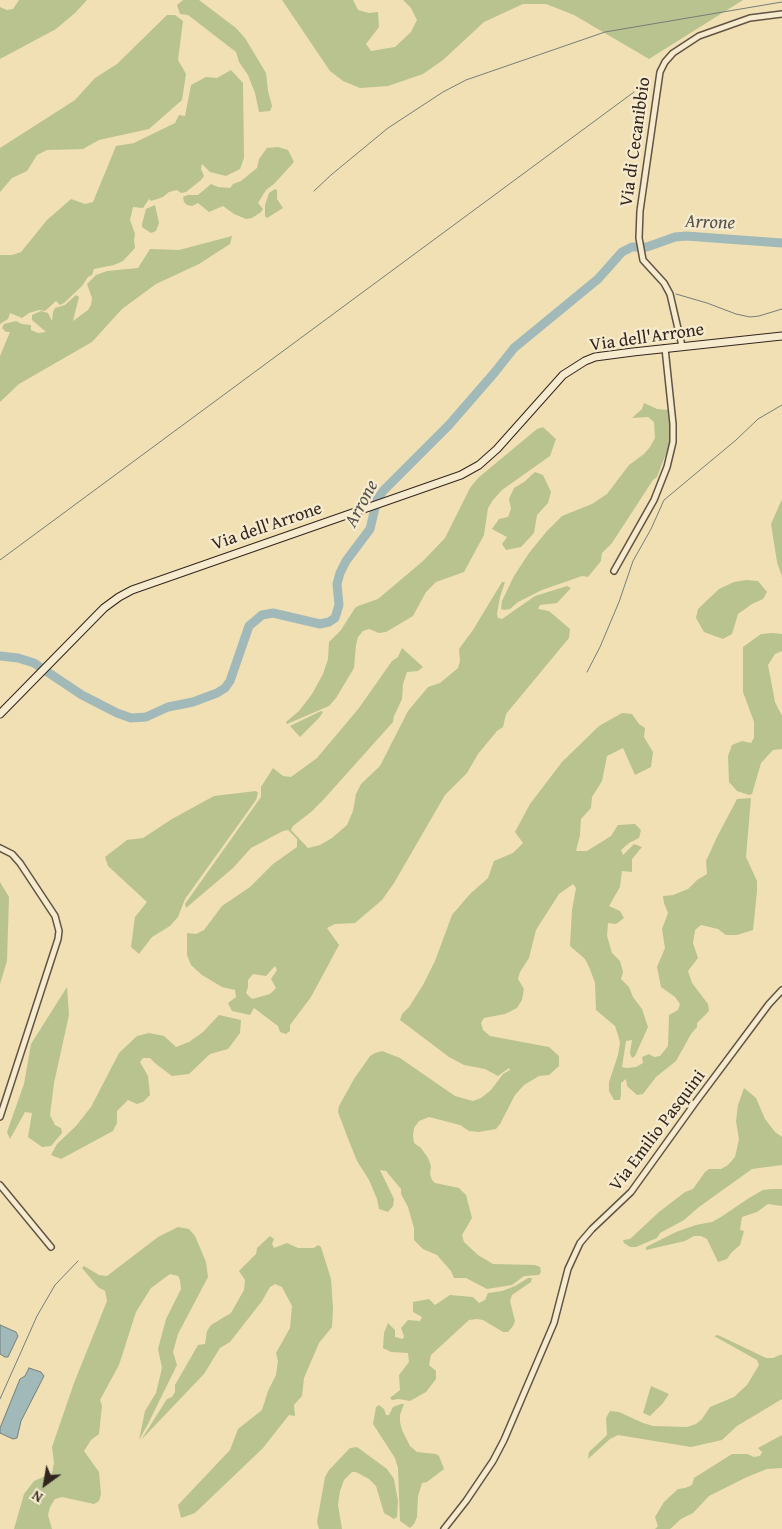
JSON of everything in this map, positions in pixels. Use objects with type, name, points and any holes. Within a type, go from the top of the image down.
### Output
[{"type":"street","name":"Via di Cecanibbio","points":[[682,346],[668,290],[662,280],[644,262],[639,238],[640,211],[658,80],[664,62],[676,50],[707,33],[752,17],[782,14]]},
{"type":"street","name":"Via dell'Arrone","points":[[0,714],[104,608],[132,590],[461,476],[479,465],[496,450],[563,375],[585,361],[605,356],[665,348],[782,336]]},
{"type":"street","points":[[614,571],[654,500],[667,467],[673,442],[674,424],[665,348]]},
{"type":"street","points":[[0,848],[12,854],[20,863],[55,916],[59,931],[0,1117]]},
{"type":"street","name":"Via Emilio Pasquini","points":[[444,1529],[493,1461],[504,1440],[554,1323],[568,1269],[580,1243],[631,1192],[769,1004],[782,990]]},
{"type":"street","points":[[0,1185],[52,1247]]},
{"type":"green space","points":[[19,0],[87,0],[56,29],[0,59],[0,7],[7,10],[13,9]]},
{"type":"green space","points":[[183,0],[199,0],[236,28],[245,38],[266,73],[272,106],[270,111],[259,112],[255,93],[236,52],[188,15],[180,14],[177,5]]},
{"type":"green space","points":[[282,0],[353,0],[358,10],[369,13],[378,12],[379,27],[366,44],[371,51],[395,47],[411,32],[417,20],[411,8],[403,0],[743,0],[649,59],[574,15],[546,4],[523,4],[484,22],[443,60],[423,74],[388,86],[360,88],[343,81],[330,71]]},
{"type":"green space","points":[[167,15],[175,15],[183,21],[178,60],[186,74],[182,100],[149,129],[99,140],[83,149],[47,150],[37,155],[27,171],[12,178],[0,192],[0,148],[75,100],[95,78],[117,64]]},
{"type":"green space","points":[[231,70],[243,83],[244,158],[240,169],[226,176],[210,172],[202,164],[201,169],[204,176],[186,192],[181,193],[177,190],[169,192],[163,197],[151,201],[149,199],[143,208],[133,207],[130,220],[135,234],[135,248],[123,261],[94,269],[92,275],[64,303],[60,305],[56,301],[45,311],[39,310],[29,313],[22,318],[10,313],[8,319],[0,324],[0,255],[12,255],[21,252],[47,220],[71,199],[85,204],[93,202],[116,146],[134,143],[175,123],[179,115],[185,116],[191,85],[206,77],[217,78]]},
{"type":"green space","points":[[278,147],[288,150],[294,162],[266,190],[258,203],[263,209],[252,218],[246,219],[234,214],[223,206],[209,212],[198,203],[192,206],[184,202],[183,197],[198,195],[211,184],[230,188],[257,168],[259,159],[267,148]]},
{"type":"green space","points":[[275,189],[277,190],[277,199],[283,208],[267,218],[265,216],[265,205],[269,193]]},
{"type":"green space","points":[[155,205],[159,223],[156,231],[151,233],[142,227],[142,224],[146,209]]},
{"type":"green space","points":[[232,236],[230,244],[199,264],[156,284],[122,309],[92,342],[19,384],[0,402],[0,356],[10,332],[6,332],[2,328],[4,324],[16,321],[31,325],[31,330],[38,333],[46,332],[32,320],[32,315],[41,311],[48,313],[52,321],[55,308],[65,305],[76,295],[79,297],[73,321],[88,310],[91,305],[92,298],[87,284],[96,275],[107,271],[138,268],[150,249],[179,250]]},
{"type":"green space","points":[[644,403],[657,409],[669,410],[670,443],[657,477],[653,480],[612,543],[602,553],[601,561],[588,577],[582,576],[542,590],[518,602],[510,609],[501,609],[502,601],[514,576],[529,553],[547,531],[562,516],[592,504],[607,494],[629,465],[650,447],[655,438],[654,422],[648,417],[632,418],[642,409]]},
{"type":"green space","points":[[543,427],[556,439],[550,456],[502,490],[493,500],[488,508],[484,535],[464,572],[436,582],[426,592],[413,616],[386,632],[379,633],[369,629],[363,631],[358,637],[356,645],[354,668],[336,698],[329,706],[287,724],[286,722],[299,711],[312,694],[323,674],[328,659],[329,642],[341,630],[355,608],[378,599],[423,561],[445,538],[470,488],[478,478],[537,429]]},
{"type":"green space","points":[[535,472],[543,475],[551,492],[548,503],[537,515],[534,533],[521,547],[506,550],[502,544],[507,537],[492,529],[499,519],[508,517],[511,509],[509,499],[514,488]]},
{"type":"green space","points":[[782,499],[782,577],[777,562],[771,524]]},
{"type":"green space","points":[[758,581],[767,592],[763,599],[738,614],[732,634],[723,639],[704,632],[696,618],[698,609],[719,589],[734,582]]},
{"type":"green space","points":[[502,582],[505,582],[497,614],[498,618],[502,619],[535,596],[567,586],[571,588],[557,603],[540,605],[538,609],[549,611],[570,629],[569,638],[506,714],[503,727],[497,731],[478,754],[467,773],[445,795],[394,883],[382,900],[355,923],[335,924],[327,928],[339,945],[311,997],[290,1025],[290,1031],[286,1034],[280,1032],[278,1026],[254,1008],[250,1015],[232,1011],[228,1003],[236,997],[235,990],[222,987],[202,975],[191,965],[187,955],[187,933],[196,934],[204,930],[222,906],[250,887],[273,864],[297,847],[297,839],[288,830],[251,848],[233,868],[186,908],[185,904],[261,797],[261,787],[273,768],[283,776],[291,777],[317,758],[359,708],[392,661],[398,657],[402,648],[423,667],[418,671],[407,672],[403,684],[402,699],[393,722],[324,799],[293,826],[291,830],[308,848],[320,845],[332,838],[347,825],[353,811],[356,794],[361,784],[380,766],[408,711],[428,687],[440,683],[458,668],[460,661],[459,649],[473,630]],"holes":[[[275,966],[277,970],[271,979],[276,988],[270,994],[252,999],[246,993],[248,980],[253,974],[266,976]]]},
{"type":"green space","points":[[761,634],[782,634],[782,651],[775,654],[768,665],[775,702],[782,716],[782,749],[773,750],[761,763],[752,794],[749,795],[737,791],[729,782],[728,756],[732,745],[742,741],[751,743],[754,738],[754,722],[743,692],[743,647]]},
{"type":"green space","points":[[321,711],[323,712],[319,718],[300,737],[290,726]]},
{"type":"green space","points":[[622,713],[632,714],[639,724],[645,728],[644,737],[653,752],[651,767],[635,775],[623,748],[607,756],[602,781],[592,797],[591,808],[581,819],[576,851],[587,851],[611,836],[618,825],[635,824],[641,830],[639,838],[621,850],[623,855],[634,844],[642,847],[632,859],[632,872],[622,871],[620,887],[609,906],[620,911],[624,918],[616,924],[608,923],[607,936],[612,953],[620,961],[623,972],[621,979],[629,987],[633,997],[642,1009],[648,1027],[635,1056],[632,1058],[630,1053],[632,1040],[626,1041],[622,1067],[636,1067],[643,1063],[642,1057],[649,1054],[654,1057],[660,1056],[668,1046],[669,1015],[678,1010],[680,1004],[675,997],[661,987],[657,967],[665,948],[662,929],[668,913],[663,896],[673,895],[688,889],[707,874],[706,861],[737,799],[751,798],[746,857],[757,881],[753,930],[737,935],[726,935],[718,929],[701,925],[695,930],[693,943],[698,958],[688,971],[692,983],[708,1004],[709,1011],[697,1023],[697,1027],[676,1061],[656,1077],[643,1094],[637,1095],[627,1086],[626,1079],[621,1083],[620,1100],[614,1100],[609,1091],[609,1082],[618,1055],[620,1043],[618,1035],[615,1026],[596,1010],[595,983],[590,969],[585,959],[570,946],[572,910],[576,888],[573,884],[559,894],[536,930],[529,958],[520,972],[518,979],[524,989],[522,1000],[517,1008],[505,1014],[484,1018],[481,1023],[483,1030],[490,1036],[549,1047],[559,1056],[559,1066],[549,1075],[539,1076],[524,1085],[515,1095],[496,1129],[479,1132],[469,1131],[460,1125],[429,1117],[419,1121],[414,1128],[414,1143],[421,1148],[428,1158],[431,1166],[430,1174],[432,1180],[435,1183],[459,1188],[466,1195],[472,1218],[462,1235],[464,1242],[478,1255],[493,1264],[535,1265],[540,1267],[541,1272],[539,1275],[524,1276],[512,1285],[487,1289],[466,1278],[454,1278],[451,1271],[437,1255],[423,1249],[414,1240],[414,1228],[408,1207],[401,1194],[401,1189],[386,1171],[380,1170],[394,1199],[393,1206],[388,1212],[379,1209],[369,1180],[357,1161],[347,1136],[338,1112],[339,1106],[370,1056],[382,1051],[400,1058],[455,1096],[473,1101],[481,1098],[491,1090],[503,1074],[510,1070],[509,1068],[498,1076],[485,1069],[464,1065],[449,1057],[400,1020],[402,1014],[409,1007],[423,985],[435,961],[452,915],[470,894],[488,878],[494,861],[513,853],[523,843],[515,832],[530,804],[562,762],[599,726]]},
{"type":"green space","points":[[256,791],[258,793],[256,800],[185,899],[178,917],[170,926],[152,937],[139,954],[131,947],[135,917],[147,902],[108,866],[105,857],[127,840],[143,838],[172,819],[214,796]]},
{"type":"green space","points":[[0,882],[9,897],[7,961],[0,984]]},
{"type":"green space","points":[[67,987],[69,1015],[54,1083],[50,1115],[55,1125],[61,1128],[62,1133],[51,1146],[42,1147],[28,1137],[32,1113],[25,1112],[10,1139],[7,1132],[24,1084],[31,1044]]},
{"type":"green space","points":[[219,1015],[241,1020],[240,1033],[228,1049],[210,1054],[189,1074],[172,1076],[150,1058],[143,1058],[140,1062],[148,1076],[150,1095],[143,1102],[137,1104],[128,1100],[117,1111],[117,1123],[113,1131],[61,1159],[51,1155],[57,1144],[76,1126],[91,1107],[119,1053],[137,1036],[149,1033],[164,1036],[176,1047],[189,1042],[203,1032]]},
{"type":"green space","points":[[744,1088],[756,1098],[765,1119],[775,1132],[782,1137],[782,1165],[752,1169],[684,1220],[660,1233],[657,1238],[636,1247],[630,1247],[624,1243],[623,1240],[630,1239],[659,1212],[685,1192],[693,1189],[705,1172],[709,1169],[721,1169],[728,1165],[735,1157],[739,1139],[736,1121],[738,1105]]},
{"type":"green space","points":[[782,1189],[782,1206],[768,1204],[757,1212],[742,1217],[740,1230],[744,1231],[740,1245],[727,1259],[718,1262],[707,1239],[701,1236],[694,1236],[685,1241],[646,1250],[646,1247],[676,1232],[712,1222],[763,1190]]},
{"type":"green space","points":[[178,1227],[189,1229],[195,1236],[206,1262],[208,1277],[178,1334],[173,1352],[177,1365],[148,1424],[139,1440],[145,1411],[156,1393],[162,1368],[158,1349],[166,1319],[181,1289],[178,1276],[170,1274],[151,1288],[136,1312],[119,1365],[100,1400],[102,1406],[99,1434],[91,1440],[84,1451],[99,1472],[101,1494],[99,1501],[94,1504],[62,1497],[55,1499],[48,1515],[52,1529],[14,1529],[24,1494],[34,1481],[52,1473],[54,1463],[52,1447],[74,1383],[107,1301],[105,1291],[98,1287],[82,1268],[84,1266],[99,1275],[107,1276],[158,1237]]},
{"type":"green space","points":[[270,1236],[274,1239],[272,1244],[274,1248],[287,1243],[298,1248],[314,1248],[318,1245],[321,1247],[331,1279],[332,1327],[319,1343],[304,1378],[302,1396],[294,1405],[295,1416],[289,1415],[263,1448],[195,1513],[181,1518],[178,1505],[230,1450],[238,1429],[262,1410],[276,1375],[278,1361],[276,1353],[290,1328],[292,1306],[282,1287],[275,1284],[270,1287],[262,1301],[230,1342],[220,1348],[204,1374],[141,1440],[167,1399],[172,1397],[175,1392],[175,1385],[198,1345],[205,1344],[207,1331],[211,1325],[231,1313],[244,1290],[245,1280],[239,1271],[256,1254],[257,1248]]},
{"type":"green space","points":[[528,1278],[532,1278],[531,1282],[512,1295],[510,1301],[515,1321],[508,1332],[503,1332],[483,1320],[469,1320],[431,1355],[429,1365],[436,1371],[436,1379],[426,1392],[410,1401],[392,1400],[390,1398],[400,1390],[399,1375],[409,1362],[408,1353],[391,1352],[383,1348],[384,1333],[388,1323],[395,1330],[395,1337],[403,1339],[404,1336],[401,1328],[408,1320],[420,1321],[422,1317],[413,1312],[413,1302],[429,1299],[435,1305],[450,1295],[473,1297],[479,1303],[485,1300],[488,1293],[502,1291]]},
{"type":"green space","points":[[718,1335],[766,1358],[773,1358],[782,1354],[782,1399],[737,1426],[722,1440],[691,1447],[618,1435],[610,1439],[588,1459],[589,1452],[607,1435],[606,1418],[610,1411],[619,1412],[653,1426],[687,1427],[696,1424],[702,1419],[710,1407],[734,1397],[747,1385],[759,1365],[757,1360],[714,1336]]},
{"type":"green space","points":[[651,1386],[669,1394],[650,1416],[643,1413]]},
{"type":"green space","points":[[404,1404],[400,1415],[400,1422],[410,1446],[417,1452],[439,1456],[444,1469],[427,1482],[422,1483],[418,1496],[417,1517],[410,1528],[400,1521],[398,1468],[395,1458],[373,1424],[376,1407],[379,1405],[384,1409],[386,1415],[389,1415],[393,1407]]},
{"type":"green space","points":[[782,1435],[782,1468],[767,1469],[747,1477],[709,1496],[693,1513],[681,1519],[670,1529],[655,1529],[658,1526],[655,1517],[664,1502],[678,1489],[692,1485],[694,1478],[732,1454],[760,1456],[762,1452],[758,1448]]},
{"type":"green space","points":[[357,1447],[387,1469],[394,1479],[398,1501],[397,1517],[394,1519],[384,1513],[376,1486],[369,1479],[356,1472],[352,1472],[344,1480],[340,1491],[338,1505],[342,1529],[319,1529],[317,1522],[325,1477],[329,1470],[350,1448]]},
{"type":"water","points":[[0,1325],[16,1332],[18,1336],[8,1357],[0,1354]]},
{"type":"water","points":[[29,1368],[41,1372],[44,1376],[21,1421],[17,1438],[13,1439],[0,1433],[0,1428],[20,1379],[25,1376]]},
{"type":"waterway","points":[[314,191],[388,128],[443,92],[466,80],[605,32],[782,2]]},
{"type":"waterway","points":[[0,560],[634,92]]},
{"type":"waterway","name":"Arrone","points":[[0,656],[18,658],[34,663],[82,695],[131,718],[146,717],[168,707],[193,702],[217,693],[225,688],[230,681],[249,626],[262,615],[273,613],[320,624],[335,618],[339,605],[337,584],[340,573],[346,561],[370,529],[377,500],[383,491],[449,425],[514,348],[598,279],[622,252],[632,247],[647,247],[675,237],[686,236],[782,243]]},
{"type":"waterway","points":[[676,294],[750,317],[782,309]]},
{"type":"waterway","points":[[587,672],[619,602],[633,561],[651,529],[664,500],[736,440],[758,419],[782,405]]},
{"type":"waterway","points":[[0,1399],[37,1316],[55,1285],[78,1261]]}]
